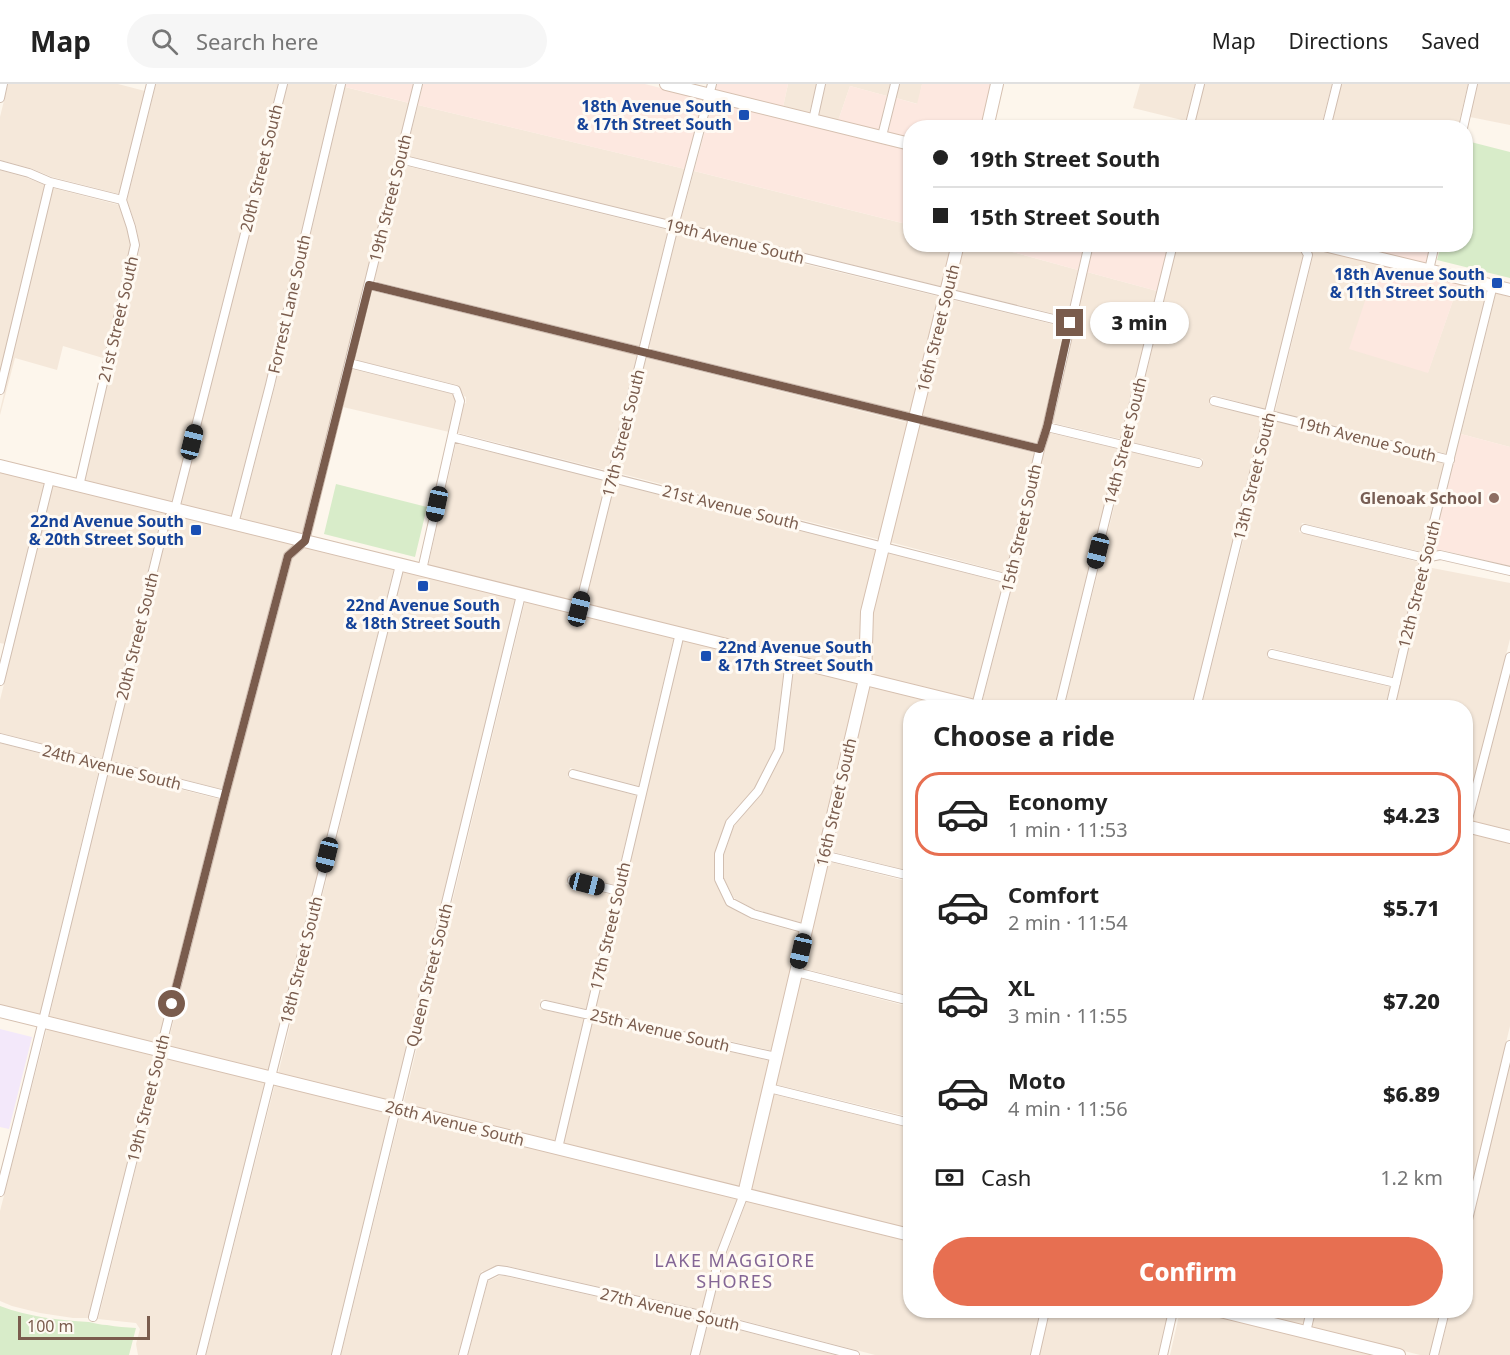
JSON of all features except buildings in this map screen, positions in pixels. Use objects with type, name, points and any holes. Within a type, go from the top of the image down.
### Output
[{"type":"street","points":[[0,98],[3,84]]},
{"type":"street","points":[[0,165],[50,182],[122,200],[151,84]]},
{"type":"street","name":"20th Street South","points":[[0,1192],[44,1022],[165,524],[175,509],[282,84]]},
{"type":"street","name":"Forrest Lane South","points":[[234,524],[270,385],[341,84]]},
{"type":"street","name":"19th Street South","points":[[93,1317],[288,556],[305,541],[418,84]]},
{"type":"street","points":[[666,84],[711,89],[813,120],[903,142]]},
{"type":"street","points":[[813,120],[821,84]]},
{"type":"street","points":[[882,136],[895,84]]},
{"type":"street","points":[[989,120],[997,84]]},
{"type":"street","points":[[1191,120],[1200,84]]},
{"type":"street","points":[[1328,120],[1337,84]]},
{"type":"street","points":[[1465,120],[1473,84]]},
{"type":"street","name":"17th Street South","points":[[579,609],[674,226],[711,89]]},
{"type":"street","name":"19th Avenue South","points":[[400,159],[1070,323]]},
{"type":"street","points":[[0,390],[50,182]]},
{"type":"street","name":"21st Street South","points":[[79,486],[135,245],[122,200]]},
{"type":"street","name":"16th Street South","points":[[695,1355],[720,1259],[744,1194],[865,679],[867,612],[956,252]]},
{"type":"street","name":"15th Street South","points":[[982,700],[1087,252]]},
{"type":"street","name":"14th Street South","points":[[1061,700],[1171,252]]},
{"type":"street","name":"13th Street South","points":[[1198,700],[1270,415],[1308,255],[1306,252]]},
{"type":"street","points":[[1354,252],[1510,290]]},
{"type":"street","points":[[1429,270],[1433,252]]},
{"type":"street","points":[[369,285],[1040,449]]},
{"type":"street","name":"12th Street South","points":[[1391,700],[1493,285]]},
{"type":"street","points":[[349,363],[456,390],[460,401],[422,570]]},
{"type":"street","name":"19th Avenue South","points":[[1214,401],[1450,460]]},
{"type":"street","points":[[1047,427],[1198,463]]},
{"type":"street","name":"21st Avenue South","points":[[452,437],[1009,579]]},
{"type":"street","points":[[0,466],[951,700]]},
{"type":"street","points":[[0,681],[4,649],[50,479]]},
{"type":"street","points":[[1305,529],[1425,558],[1440,555],[1510,571]]},
{"type":"street","name":"18th Street South","points":[[201,1355],[400,565]]},
{"type":"street","name":"Queen Street South","points":[[336,1355],[521,594]]},
{"type":"street","name":"17th Street South","points":[[558,1148],[680,633]]},
{"type":"street","points":[[1272,654],[1396,683]]},
{"type":"street","points":[[1473,799],[1510,657]]},
{"type":"street","points":[[790,660],[778,750],[758,791],[730,823],[719,854],[719,879],[730,902],[753,914],[806,929]]},
{"type":"street","name":"24th Avenue South","points":[[0,738],[225,795]]},
{"type":"street","points":[[573,774],[642,792]]},
{"type":"street","points":[[1473,828],[1510,837]]},
{"type":"street","points":[[823,855],[903,874]]},
{"type":"street","points":[[572,880],[619,891]]},
{"type":"street","points":[[796,972],[903,999]]},
{"type":"street","name":"25th Avenue South","points":[[545,1005],[776,1056]]},
{"type":"street","name":"26th Avenue South","points":[[0,1011],[903,1233]]},
{"type":"street","points":[[1473,1199],[1510,1045]]},
{"type":"street","points":[[769,1088],[903,1121]]},
{"type":"street","name":"27th Avenue South","points":[[463,1355],[484,1277],[498,1270],[705,1316],[855,1355]]},
{"type":"street","points":[[1035,1355],[1043,1318]]},
{"type":"street","points":[[1163,1355],[1171,1318]]},
{"type":"street","points":[[1249,1318],[1399,1355]]},
{"type":"street","points":[[1306,1332],[1309,1318]]},
{"type":"street","points":[[1434,1355],[1443,1318]]},
{"type":"shaded area","points":[[8,84],[118,84],[145,91],[119,194],[52,177],[0,160],[0,117]]},
{"type":"shaded area","points":[[156,84],[278,84],[172,503],[84,482],[140,247],[127,200]]},
{"type":"shaded area","points":[[287,84],[336,85],[266,384],[231,518],[180,506]]},
{"type":"shaded area","points":[[345,84],[414,84],[409,103],[345,87]]},
{"type":"shaded area","points":[[423,84],[645,84],[704,99],[685,169],[418,105]]},
{"type":"shaded area","points":[[717,84],[788,84],[783,107],[715,91]]},
{"type":"shaded area","points":[[788,84],[817,84],[809,114],[783,107]]},
{"type":"shaded area","points":[[826,84],[890,84],[887,96],[850,86],[838,121],[818,116]]},
{"type":"shaded area","points":[[899,84],[922,84],[918,104],[896,98]]},
{"type":"shaded area","points":[[922,84],[994,84],[990,120],[903,120],[903,136],[888,133],[896,98],[917,104]]},
{"type":"shaded area","points":[[1140,84],[1195,84],[1186,120],[1133,108]]},
{"type":"shaded area","points":[[1204,84],[1332,84],[1323,120],[1195,120]]},
{"type":"shaded area","points":[[1341,84],[1468,84],[1460,120],[1333,120]]},
{"type":"shaded area","points":[[1477,84],[1510,84],[1510,125],[1470,117]]},
{"type":"shaded area","points":[[850,86],[887,96],[879,130],[838,121]]},
{"type":"shaded area","points":[[345,87],[409,103],[302,535],[240,520],[275,386]]},
{"type":"shaded area","points":[[713,101],[903,147],[903,223],[694,171]]},
{"type":"shaded area","points":[[418,105],[685,169],[671,221],[405,156]]},
{"type":"shaded area","points":[[403,165],[668,230],[640,346],[374,281]]},
{"type":"shaded area","points":[[0,170],[45,185],[0,371]]},
{"type":"shaded area","points":[[694,171],[903,223],[903,252],[954,252],[943,287],[680,223]]},
{"type":"shaded area","points":[[53,188],[119,205],[131,246],[92,410],[103,358],[63,346],[57,370],[15,358],[0,415],[0,410]]},
{"type":"shaded area","points":[[677,233],[941,297],[911,413],[649,348]]},
{"type":"shaded area","points":[[963,252],[1012,252],[1078,270],[1067,317],[952,289]]},
{"type":"shaded area","points":[[1012,252],[1082,252],[1078,270]]},
{"type":"shaded area","points":[[1092,252],[1166,252],[1157,291],[1087,272]]},
{"type":"shaded area","points":[[1175,252],[1300,252],[1303,256],[1267,409],[1211,395],[1209,404],[1264,418],[1194,700],[1066,700],[1128,451],[1201,468],[1203,459],[1130,442]]},
{"type":"shaded area","points":[[1312,252],[1329,252],[1378,264],[1428,372],[1459,283],[1487,291],[1447,454],[1275,411],[1313,256]]},
{"type":"shaded area","points":[[1329,252],[1459,283],[1428,373],[1349,349],[1377,265]]},
{"type":"shaded area","points":[[1374,252],[1429,252],[1426,264]]},
{"type":"shaded area","points":[[1087,272],[1157,291],[1121,439],[1053,423]]},
{"type":"shaded area","points":[[372,291],[638,355],[609,471],[458,433],[466,397],[457,385],[355,360]]},
{"type":"shaded area","points":[[1496,293],[1510,297],[1510,447],[1461,434]]},
{"type":"shaded area","points":[[949,299],[1064,327],[1037,443],[920,415]]},
{"type":"shaded area","points":[[646,358],[909,423],[881,540],[618,473]]},
{"type":"shaded area","points":[[352,369],[453,394],[456,402],[449,432],[343,407]]},
{"type":"shaded area","points":[[1273,421],[1444,463],[1422,552],[1302,523],[1299,532],[1419,562],[1392,677],[1270,648],[1267,657],[1390,687],[1387,700],[1203,700]]},
{"type":"shaded area","points":[[918,425],[1035,453],[1006,573],[890,542]]},
{"type":"shaded area","points":[[1050,433],[1119,449],[1057,700],[983,700],[1015,575]]},
{"type":"shaded area","points":[[1461,434],[1510,447],[1510,566],[1441,550],[1431,552]]},
{"type":"shaded area","points":[[456,443],[607,481],[576,603],[428,566]]},
{"type":"shaded area","points":[[0,472],[45,483],[5,644],[0,643]]},
{"type":"shaded area","points":[[615,483],[878,550],[860,673],[585,605]]},
{"type":"shaded area","points":[[53,485],[167,513],[160,522],[102,759],[0,733],[0,700]]},
{"type":"shaded area","points":[[176,515],[295,544],[284,555],[221,789],[110,761],[169,526]]},
{"type":"shaded area","points":[[306,547],[394,568],[269,1072],[167,1047],[229,797],[292,559]]},
{"type":"shaded area","points":[[887,552],[1004,583],[973,700],[869,675],[871,613]]},
{"type":"shaded area","points":[[1427,567],[1510,583],[1510,639],[1473,783],[1473,700],[1396,700]]},
{"type":"shaded area","points":[[403,571],[516,598],[394,1103],[278,1074]]},
{"type":"shaded area","points":[[525,601],[674,637],[639,786],[570,768],[568,777],[637,796],[615,885],[569,874],[566,884],[613,895],[586,1009],[541,999],[539,1009],[584,1018],[555,1142],[403,1105]]},
{"type":"shaded area","points":[[683,639],[785,664],[774,749],[755,788],[726,822],[715,852],[714,879],[728,906],[751,919],[801,933],[773,1051],[595,1010]]},
{"type":"shaded area","points":[[793,667],[859,683],[803,923],[754,909],[734,898],[723,877],[724,855],[734,826],[762,793],[783,752]]},
{"type":"shaded area","points":[[1510,675],[1510,832],[1473,823]]},
{"type":"shaded area","points":[[868,685],[929,700],[903,700],[903,869],[829,851]]},
{"type":"shaded area","points":[[0,743],[99,769],[40,1016],[0,1005]]},
{"type":"shaded area","points":[[108,771],[219,799],[158,1045],[49,1018]]},
{"type":"shaded area","points":[[1473,834],[1510,843],[1510,1026],[1473,1180]]},
{"type":"shaded area","points":[[827,861],[903,880],[903,994],[802,968]]},
{"type":"shaded area","points":[[799,978],[903,1005],[903,1115],[774,1084]]},
{"type":"shaded area","points":[[593,1020],[771,1061],[741,1188],[563,1144]]},
{"type":"shaded area","points":[[47,1028],[155,1054],[89,1318],[40,1313],[0,1301],[0,1211]]},
{"type":"shaded area","points":[[0,1029],[32,1037],[9,1129],[0,1127]]},
{"type":"shaded area","points":[[164,1056],[266,1082],[197,1355],[138,1355],[136,1344],[140,1329],[136,1323],[98,1319]]},
{"type":"shaded area","points":[[1510,1064],[1510,1355],[1439,1355],[1448,1318],[1473,1318],[1473,1218]]},
{"type":"shaded area","points":[[275,1084],[392,1112],[331,1355],[206,1355]]},
{"type":"shaded area","points":[[772,1094],[903,1126],[903,1228],[750,1190]]},
{"type":"shaded area","points":[[400,1115],[738,1198],[715,1257],[702,1310],[507,1266],[498,1266],[482,1271],[479,1275],[458,1355],[341,1355]]},
{"type":"shaded area","points":[[747,1200],[903,1238],[903,1318],[1039,1318],[1030,1355],[875,1355],[710,1312],[724,1261]]},
{"type":"shaded area","points":[[499,1276],[699,1320],[690,1355],[468,1355],[488,1281]]},
{"type":"shaded area","points":[[1048,1318],[1169,1318],[1160,1355],[1039,1355]]},
{"type":"shaded area","points":[[1178,1318],[1226,1318],[1377,1355],[1170,1355]]},
{"type":"shaded area","points":[[1270,1318],[1305,1318],[1303,1326]]},
{"type":"shaded area","points":[[1314,1318],[1439,1318],[1430,1355],[1420,1355],[1312,1328]]},
{"type":"shaded area","points":[[708,1322],[835,1355],[700,1355]]},
{"type":"green space","points":[[1473,143],[1510,152],[1510,278],[1437,260],[1439,252],[1473,252]]},
{"type":"green space","points":[[336,484],[427,507],[415,557],[324,534]]},
{"type":"green space","points":[[0,1306],[44,1317],[136,1328],[129,1355],[0,1355]]},
{"type":"place","name":"18th Avenue South & 17th Street South","points":[[744,115]]},
{"type":"place","name":"18th Avenue South & 11th Street South","points":[[1497,283]]},
{"type":"place","name":"Glenoak School","points":[[1494,498]]},
{"type":"place","name":"22nd Avenue South & 20th Street South","points":[[196,530]]},
{"type":"place","name":"22nd Avenue South & 18th Street South","points":[[423,586]]},
{"type":"place","name":"22nd Avenue South & 17th Street South","points":[[706,656]]},
{"type":"district","name":"LAKE MAGGIORE SHORES","points":[[735,1270]]},
{"type":"route","points":[[172,1004],[288,556],[305,541],[369,285],[1040,449],[1070,323]]}]
